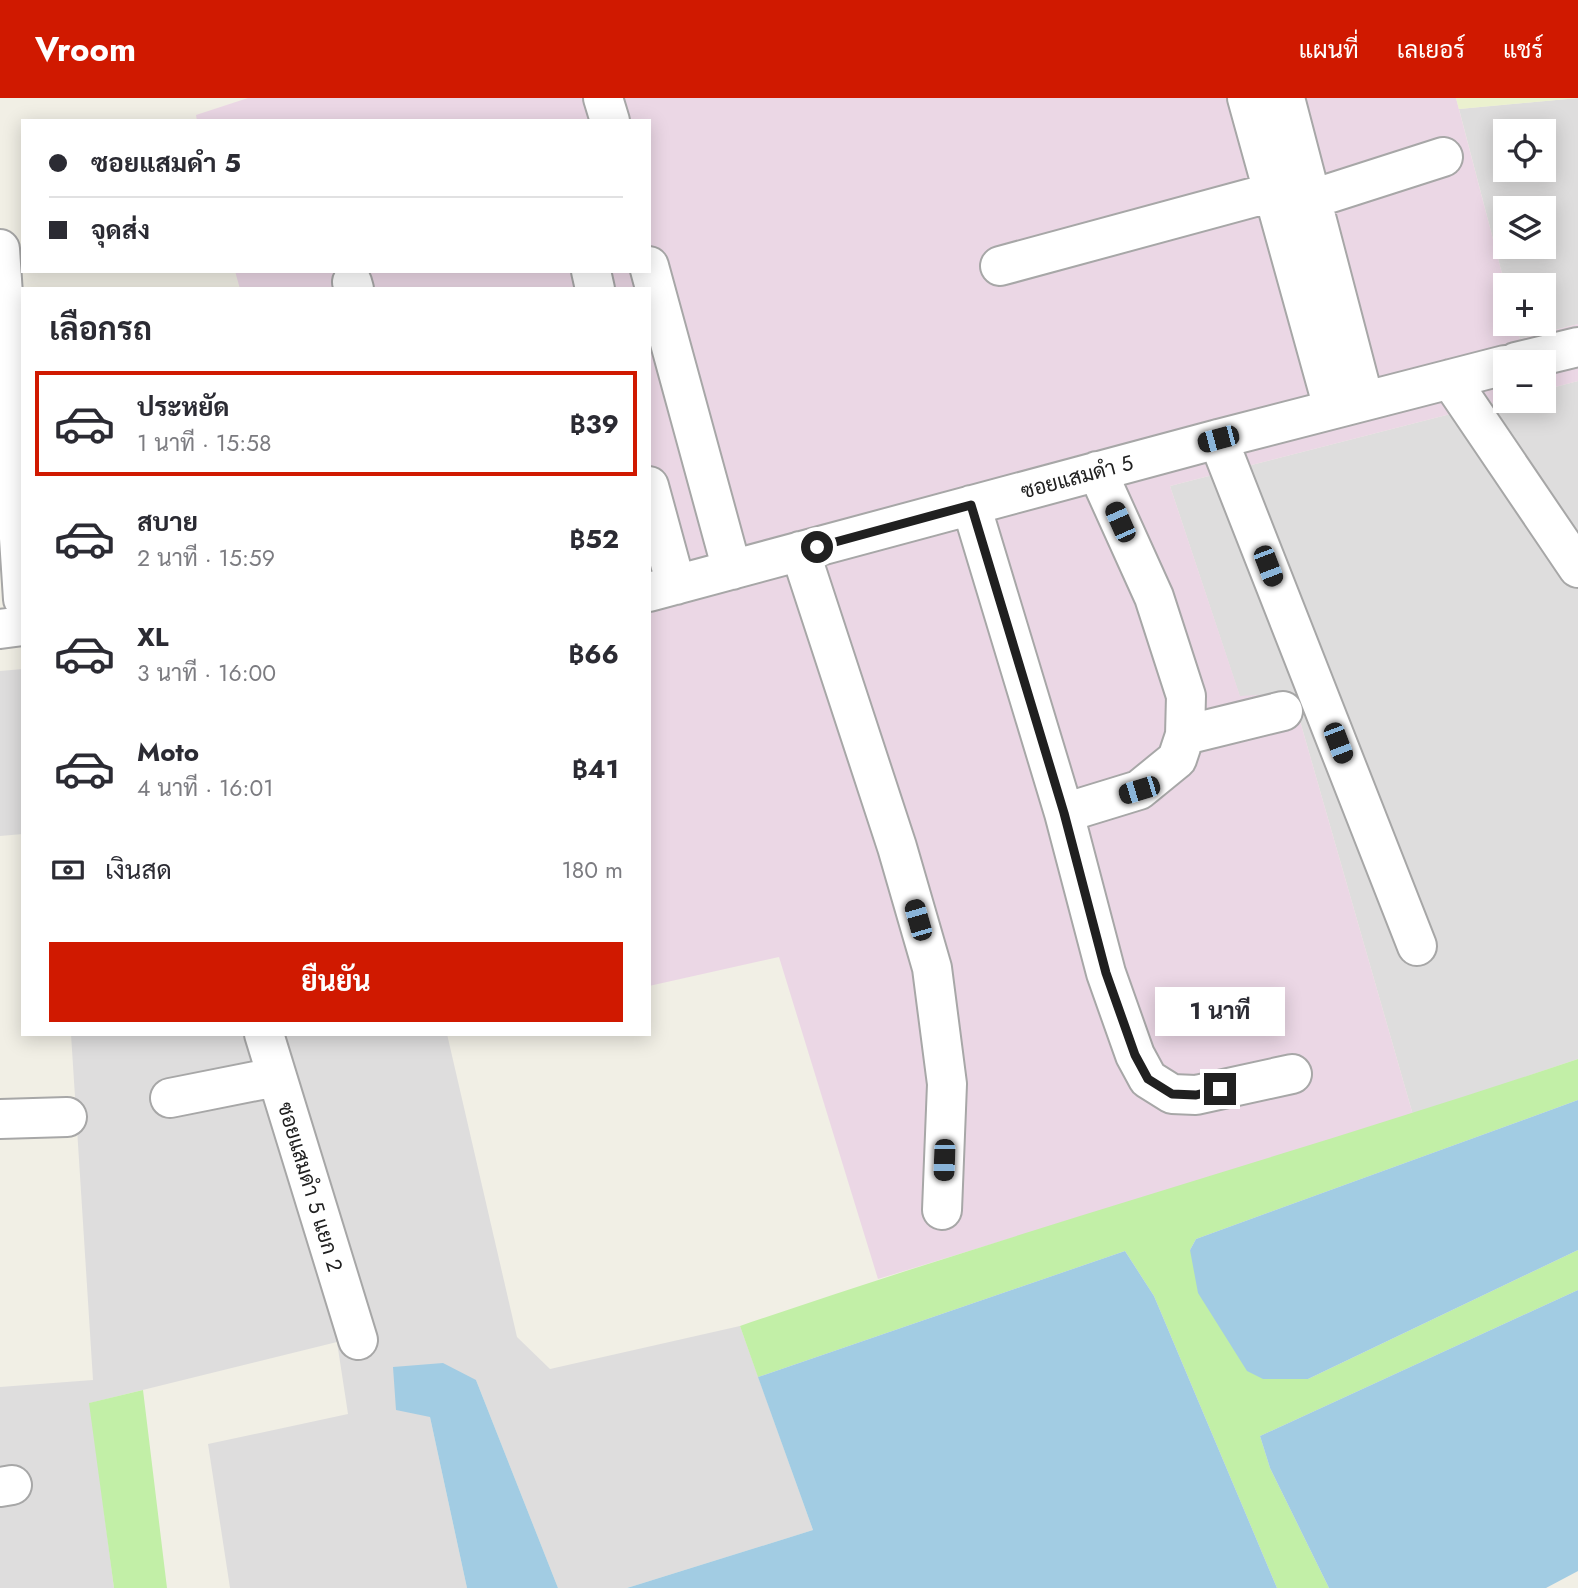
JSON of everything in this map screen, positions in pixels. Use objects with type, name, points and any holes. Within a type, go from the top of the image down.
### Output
[{"type":"street","points":[[603,98],[609,119]]},
{"type":"street","points":[[1247,98],[1273,192],[1349,404]]},
{"type":"street","points":[[1286,98],[1312,200],[1349,404]]},
{"type":"street","points":[[1312,200],[1443,157]]},
{"type":"street","points":[[1000,266],[1273,192]]},
{"type":"street","points":[[0,249],[21,569]]},
{"type":"street","points":[[651,273],[732,570]]},
{"type":"street","points":[[1556,352],[1578,347]]},
{"type":"street","name":"ซอยแสมดำ 5","points":[[663,589],[1097,471],[1493,368]]},
{"type":"street","points":[[1450,379],[1578,568]]},
{"type":"street","points":[[1218,439],[1418,946]]},
{"type":"street","points":[[1064,813],[1139,790],[1177,759],[1185,735],[1186,696],[1154,597],[1097,471]]},
{"type":"street","points":[[651,501],[663,589]]},
{"type":"street","points":[[971,505],[1064,813],[1106,973],[1135,1055],[1148,1079],[1172,1094],[1196,1095],[1292,1074]]},
{"type":"street","points":[[800,551],[897,847],[932,968],[947,1084],[942,1210]]},
{"type":"street","points":[[0,629],[21,626]]},
{"type":"street","points":[[1185,735],[1283,711]]},
{"type":"street","name":"ซอยแสมดำ 5 แยก 2","points":[[265,1036],[358,1340]]},
{"type":"street","points":[[170,1098],[276,1077]]},
{"type":"street","points":[[0,1119],[67,1117]]},
{"type":"shaded area","points":[[248,98],[1456,98],[1493,239],[1493,259],[1498,259],[1502,273],[1493,273],[1493,336],[1519,336],[1520,339],[1556,336],[1556,330],[1578,324],[1578,381],[1556,387],[1556,350],[1493,350],[1493,403],[1170,486],[1240,696],[1292,693],[1413,1115],[878,1279],[779,957],[651,986],[651,287],[239,287],[236,273],[651,273],[651,119],[197,119],[196,115]]},
{"type":"shaded area","points":[[1578,98],[1578,324],[1556,330],[1556,273],[1502,273],[1498,259],[1556,259],[1556,196],[1493,196],[1493,239],[1459,109]]},
{"type":"shaded area","points":[[1578,381],[1578,1059],[1413,1115],[1292,693],[1240,697],[1170,486],[1493,403],[1493,413],[1556,413],[1556,387]]},
{"type":"shaded area","points":[[21,669],[21,834],[0,836],[0,671]]},
{"type":"shaded area","points":[[71,1036],[447,1036],[517,1337],[550,1369],[740,1326],[813,1530],[627,1588],[558,1588],[476,1380],[430,1417],[467,1588],[230,1588],[208,1444],[348,1414],[337,1342],[90,1403],[114,1588],[0,1588],[0,1387],[93,1380]]},
{"type":"green space","points":[[1456,98],[1578,98],[1459,109]]},
{"type":"green space","points":[[1578,1059],[1578,1100],[1196,1239],[1190,1250],[1308,1379],[1578,1250],[1578,1290],[1260,1436],[1270,1468],[1329,1588],[1277,1588],[1154,1296],[1125,1251],[758,1377],[740,1326],[949,1257],[1369,1127]]},
{"type":"green space","points":[[143,1390],[167,1588],[114,1588],[89,1403]]},
{"type":"water","points":[[1578,1100],[1578,1250],[1308,1379],[1263,1379],[1247,1371],[1198,1293],[1190,1250],[1196,1239]]},
{"type":"water","points":[[1125,1251],[1154,1296],[1277,1588],[627,1588],[813,1530],[758,1377]]},
{"type":"water","points":[[1578,1290],[1578,1571],[1546,1588],[1329,1588],[1270,1468],[1260,1436]]},
{"type":"water","points":[[443,1363],[476,1380],[558,1588],[467,1588],[430,1417],[396,1410],[393,1367]]},
{"type":"route","points":[[817,547],[971,505],[1064,813],[1106,973],[1135,1055],[1148,1079],[1172,1094],[1196,1095],[1220,1089]]}]
